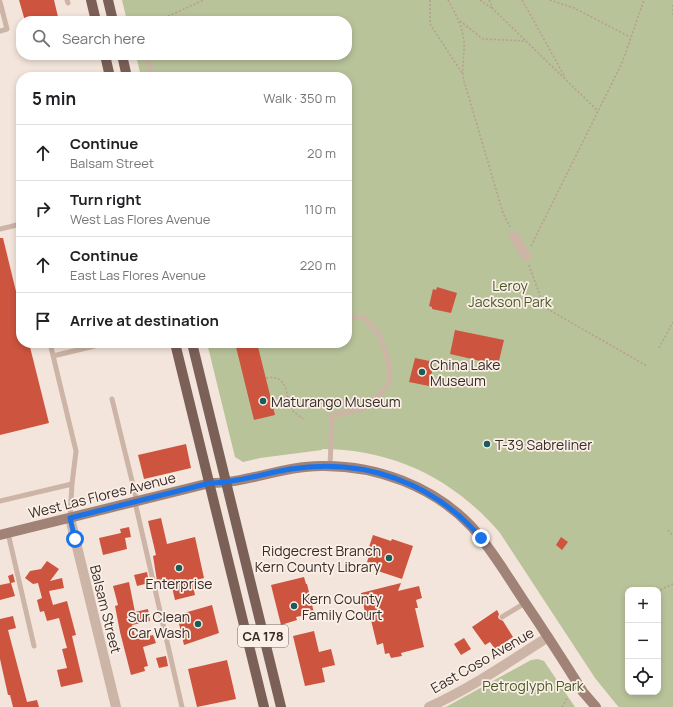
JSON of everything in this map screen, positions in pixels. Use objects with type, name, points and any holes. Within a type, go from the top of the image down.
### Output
[{"type":"main road","points":[[91,0],[95,16]]},
{"type":"main road","points":[[108,0],[112,16]]},
{"type":"main road","points":[[106,60],[109,72]]},
{"type":"main road","points":[[123,60],[126,72]]},
{"type":"main road","name":"CA 178","points":[[177,348],[264,707]]},
{"type":"main road","name":"CA 178","points":[[193,348],[281,707]]},
{"type":"street","points":[[514,236],[526,256]]},
{"type":"street","name":"West Las Flores Avenue","points":[[4,534],[210,483],[227,483],[306,466],[356,468],[394,477],[421,489],[440,500],[471,526],[491,551],[583,692],[596,707]]},
{"type":"street","name":"Balsam Street","points":[[70,518],[116,707]]},
{"type":"street","name":"East Coso Avenue","points":[[429,707],[459,693],[548,637]]},
{"type":"lane","points":[[0,2],[7,29],[0,31]]},
{"type":"lane","points":[[148,60],[151,72]]},
{"type":"lane","points":[[0,229],[16,225]]},
{"type":"lane","points":[[330,466],[332,419],[330,416],[363,409],[380,394],[390,382],[388,359],[379,334],[362,317],[352,318]]},
{"type":"lane","points":[[51,348],[76,451],[70,518]]},
{"type":"lane","points":[[53,356],[86,348]]},
{"type":"lane","points":[[112,399],[136,498],[134,502],[182,707]]},
{"type":"lane","points":[[0,501],[72,484]]},
{"type":"lane","points":[[4,534],[34,646]]},
{"type":"lane","points":[[502,617],[525,603]]},
{"type":"path","points":[[168,16],[204,0]]},
{"type":"path","points":[[430,0],[430,24],[462,73],[503,213],[514,236]]},
{"type":"path","points":[[448,0],[460,21],[464,42],[462,73]]},
{"type":"path","points":[[480,0],[493,9],[598,111]]},
{"type":"path","points":[[489,0],[493,9]]},
{"type":"path","points":[[522,0],[566,80]]},
{"type":"path","points":[[550,0],[574,8],[631,37]]},
{"type":"path","points":[[644,0],[622,63],[526,256],[544,306],[647,366]]},
{"type":"path","points":[[673,5],[673,16]]},
{"type":"path","points":[[460,21],[483,39],[526,41]]},
{"type":"path","points":[[659,348],[673,322]]},
{"type":"path","points":[[266,378],[276,378],[282,381],[287,390],[291,410],[302,419]]},
{"type":"path","points":[[668,530],[673,536]]},
{"type":"path","points":[[661,590],[673,584]]},
{"type":"path","points":[[562,707],[568,697]]},
{"type":"green space","name":"Leroy Jackson Park","points":[[122,0],[673,0],[673,707],[619,707],[595,678],[500,533],[463,497],[442,483],[397,461],[348,450],[322,449],[243,462],[235,457],[208,348],[352,348],[352,72],[140,72],[137,60],[352,60],[352,16],[126,16]]},
{"type":"green space","name":"Petroglyph Park","points":[[538,659],[544,661],[575,707],[446,707],[531,660]]},
{"type":"building","points":[[19,0],[54,0],[58,16],[24,16]]},
{"type":"building","points":[[0,238],[3,238],[16,291],[16,348],[30,348],[49,423],[0,435]]},
{"type":"building","points":[[437,287],[457,293],[451,313],[432,309],[432,307],[429,306],[433,289],[436,290]]},
{"type":"building","points":[[455,330],[504,340],[498,365],[450,354]]},
{"type":"building","points":[[236,348],[258,348],[275,415],[254,420]]},
{"type":"building","name":"China Lake Museum","points":[[415,358],[434,362],[429,386],[409,382]]},
{"type":"building","points":[[186,444],[191,468],[144,479],[138,455]]},
{"type":"building","name":"Enterprise","points":[[161,518],[167,544],[195,537],[204,578],[192,581],[195,595],[175,600],[171,583],[160,586],[159,580],[157,581],[153,556],[156,555],[148,521]]},
{"type":"building","points":[[129,527],[131,537],[125,538],[127,549],[103,555],[99,538],[121,533],[120,529]]},
{"type":"building","name":"Ridgecrest Branch Kern County Library","points":[[373,535],[413,546],[402,579],[375,570],[377,565],[367,562],[370,553],[367,553]]},
{"type":"building","points":[[561,537],[568,542],[562,550],[556,545]]},
{"type":"building","points":[[47,561],[59,569],[50,581],[62,578],[64,588],[49,591],[53,605],[67,601],[76,635],[72,636],[83,682],[61,687],[57,670],[67,668],[62,649],[67,648],[59,618],[47,621],[44,611],[40,612],[37,600],[42,598],[38,583],[33,584],[25,578],[30,571],[41,569]]},
{"type":"building","points":[[147,572],[149,583],[137,586],[134,575]]},
{"type":"building","points":[[13,574],[15,582],[11,583],[15,596],[0,600],[0,585],[10,583],[8,576]]},
{"type":"building","name":"Kern County Family Court","points":[[304,577],[314,613],[296,617],[297,620],[281,625],[271,585]]},
{"type":"building","points":[[129,582],[135,612],[148,609],[150,621],[132,625],[136,639],[153,635],[156,643],[143,647],[148,666],[144,667],[145,671],[131,675],[120,632],[115,606],[118,605],[113,586]]},
{"type":"building","points":[[401,583],[398,591],[419,586],[422,598],[416,600],[418,608],[415,608],[424,647],[401,653],[402,656],[391,658],[389,653],[385,654],[383,643],[377,645],[370,616],[366,617],[361,593]]},
{"type":"building","name":"Sur Clean Car Wash","points":[[212,605],[219,633],[184,645],[177,615]]},
{"type":"building","points":[[497,610],[499,619],[503,621],[513,637],[495,649],[490,642],[485,645],[472,627]]},
{"type":"building","points":[[13,616],[16,628],[8,630],[27,702],[37,700],[39,707],[13,707],[10,695],[8,695],[0,659],[0,619]]},
{"type":"building","points":[[314,631],[319,652],[331,649],[335,665],[322,668],[325,682],[305,686],[293,636]]},
{"type":"building","points":[[464,638],[471,649],[461,655],[454,644]]},
{"type":"building","points":[[166,656],[168,666],[159,668],[156,658]]},
{"type":"building","points":[[227,660],[236,699],[197,707],[188,669]]},
{"type":"place","name":"China Lake Museum","points":[[422,372]]},
{"type":"place","name":"Maturango Museum","points":[[263,401]]},
{"type":"place","name":"T-39 Sabreliner","points":[[487,444]]},
{"type":"place","name":"Ridgecrest Branch Kern County Library","points":[[389,558]]},
{"type":"place","name":"Enterprise","points":[[179,568]]},
{"type":"place","name":"Kern County Family Court","points":[[294,606]]},
{"type":"place","name":"Sur Clean Car Wash","points":[[198,624]]},
{"type":"route","points":[[75,539],[70,518],[210,483],[227,483],[306,466],[338,466],[356,468],[394,477],[421,489],[440,500],[456,512],[481,538]]}]
